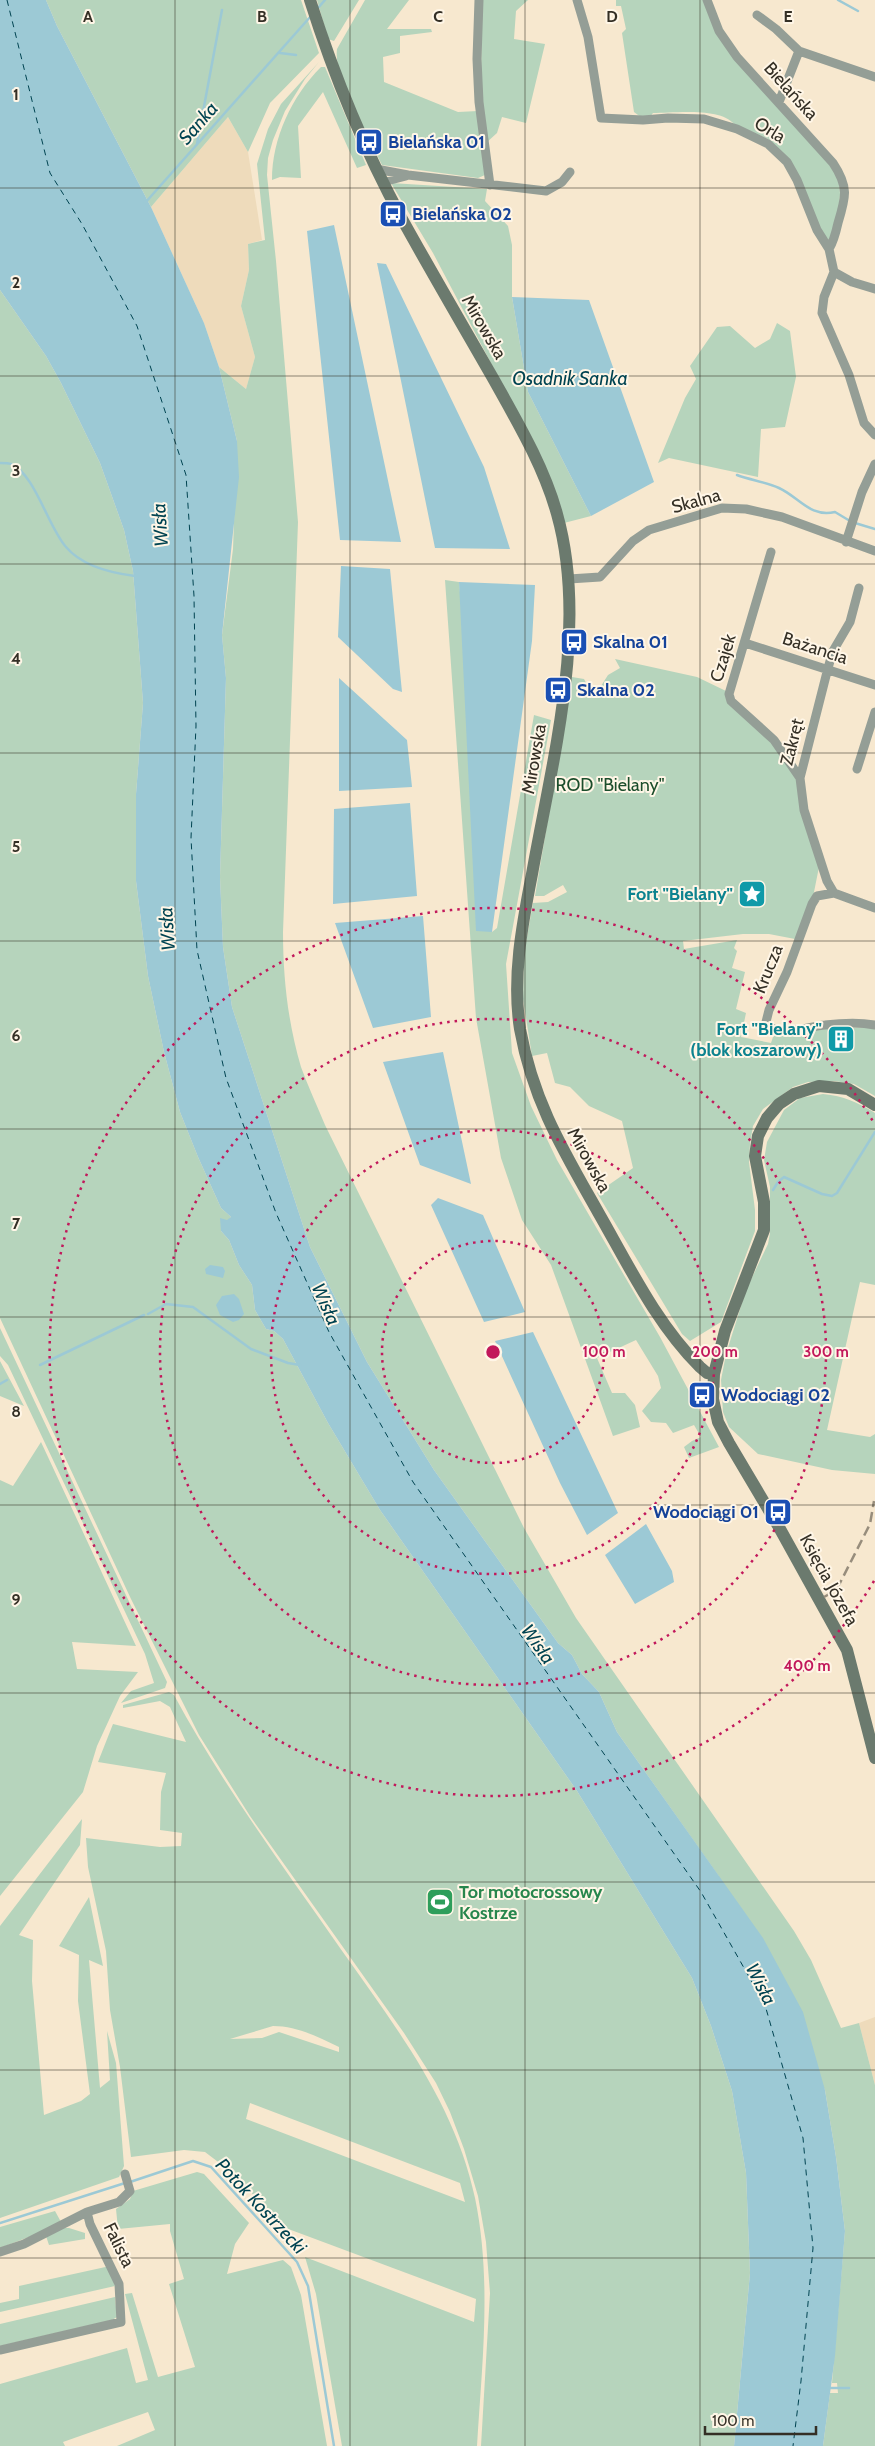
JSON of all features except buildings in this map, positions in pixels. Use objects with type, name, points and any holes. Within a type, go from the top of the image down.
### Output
[{"type":"main road","name":"Mirowska","points":[[310,0],[325,47],[376,169],[520,426],[557,512],[569,579],[567,666],[520,948],[517,1000],[520,1027],[535,1091],[569,1162],[662,1323],[700,1367],[707,1373],[714,1374]]},
{"type":"main road","name":"Księcia Józefa","points":[[875,1105],[848,1089],[819,1086],[794,1094],[779,1104],[767,1118],[758,1136],[755,1156],[764,1202],[764,1230],[756,1255],[734,1302],[714,1374],[713,1399],[718,1422],[833,1622],[849,1654],[875,1758]]},
{"type":"street","points":[[479,0],[477,59],[479,102],[490,185]]},
{"type":"street","name":"Orla","points":[[577,0],[588,37],[601,118],[643,120],[668,118],[704,119],[737,129],[768,144],[786,162],[794,174],[817,230],[829,249],[834,272]]},
{"type":"street","name":"Bielańska","points":[[707,0],[719,31],[732,50],[842,176],[846,193],[844,205],[829,249]]},
{"type":"street","points":[[757,15],[776,29],[799,51],[875,77]]},
{"type":"street","points":[[779,102],[799,51]]},
{"type":"street","points":[[376,169],[408,175],[546,191],[562,182],[570,172]]},
{"type":"street","points":[[383,182],[408,175]]},
{"type":"street","points":[[875,289],[852,282],[834,272],[824,297],[822,313],[849,375],[864,423],[875,435]]},
{"type":"street","points":[[846,542],[862,492],[875,464]]},
{"type":"street","name":"Skalna","points":[[569,579],[600,578],[633,541],[649,530],[722,508],[746,510],[782,518],[875,551]]},
{"type":"street","name":"Czajek","points":[[771,552],[729,694],[732,701],[774,740],[800,778]]},
{"type":"street","name":"Zakręt","points":[[834,893],[826,881],[807,821],[800,778],[833,651],[850,622],[854,600],[859,588]]},
{"type":"street","name":"Bażancia","points":[[745,643],[828,668],[875,685]]},
{"type":"street","points":[[856,770],[875,712]]},
{"type":"street","points":[[834,893],[875,908]]},
{"type":"street","name":"Krucza","points":[[834,893],[817,896],[812,904],[769,1010],[766,1022],[772,1029],[781,1031],[823,1025],[875,1025]]},
{"type":"street","name":"Falista","points":[[0,2252],[24,2244],[87,2212],[119,2202],[130,2191],[125,2174]]},
{"type":"street","name":"Falista","points":[[0,2350],[121,2322],[119,2284],[90,2224],[87,2212]]},
{"type":"shaded area","points":[[228,117],[248,152],[262,240],[248,244],[249,270],[241,306],[255,357],[246,389],[219,367],[204,323],[151,207]]},
{"type":"shaded area","points":[[875,2017],[875,2085],[859,2023]]},
{"type":"green space","points":[[46,0],[301,0],[319,53],[270,103],[248,152],[228,117],[151,207],[57,26]]},
{"type":"green space","points":[[317,0],[359,0],[334,41],[328,39]]},
{"type":"green space","points":[[365,0],[409,0],[387,29],[431,29],[432,32],[400,36],[400,53],[383,57],[384,82],[458,112],[478,111],[485,175],[478,178],[382,165],[346,91],[337,61],[337,49]]},
{"type":"green space","points":[[482,0],[528,0],[516,11],[514,39],[545,44],[526,123],[502,117],[497,133],[486,143],[481,80]]},
{"type":"green space","points":[[616,0],[703,0],[716,33],[831,164],[839,184],[840,202],[830,240],[824,237],[789,161],[768,139],[718,115],[696,112],[653,113],[649,118],[642,118],[634,112],[622,33],[626,29],[621,6],[616,6]]},
{"type":"green space","points":[[319,62],[305,79],[285,111],[273,140],[268,158],[267,175],[298,522],[283,932],[287,1000],[296,1050],[325,1125],[524,1528],[576,1618],[794,1931],[811,1960],[841,2028],[859,2023],[875,2085],[875,2446],[823,2446],[830,2393],[838,2393],[837,2383],[832,2383],[845,2231],[825,2090],[718,1875],[617,1732],[599,1692],[582,1674],[572,1655],[558,1643],[434,1470],[367,1362],[310,1247],[232,1007],[223,947],[220,877],[226,678],[222,635],[233,549],[237,441],[219,367],[246,389],[255,357],[241,306],[249,270],[248,244],[265,240],[257,164],[268,129],[281,104]]},
{"type":"green space","points":[[321,67],[325,67],[366,165],[357,168],[323,92],[298,126],[301,178],[280,177],[272,180],[276,149],[286,119],[301,91]]},
{"type":"green space","points":[[391,183],[487,189],[485,201],[508,226],[512,245],[512,297],[528,392],[591,516],[564,523],[523,424],[433,253]]},
{"type":"green space","points":[[0,290],[46,356],[61,383],[100,463],[124,530],[133,571],[143,703],[136,794],[136,881],[148,976],[164,1052],[180,1112],[221,1208],[231,1217],[221,1231],[229,1240],[239,1265],[252,1285],[255,1310],[266,1329],[274,1331],[283,1339],[328,1423],[380,1510],[577,1791],[692,1978],[711,2026],[732,2091],[746,2173],[750,2273],[734,2446],[481,2446],[490,2293],[486,2242],[478,2196],[464,2149],[450,2112],[436,2083],[404,2033],[250,1816],[199,1735],[131,1599],[0,1318]]},
{"type":"green space","points":[[777,323],[790,331],[796,377],[785,427],[761,429],[758,477],[669,458],[658,463],[685,398],[696,379],[690,366],[717,327],[730,326],[755,348],[770,339]]},
{"type":"green space","points":[[445,580],[459,582],[492,932],[497,928],[534,715],[551,720],[506,964],[512,1053],[531,1106],[557,1160],[660,1337],[719,1447],[689,1458],[684,1447],[701,1437],[694,1425],[673,1433],[666,1423],[651,1422],[642,1411],[661,1388],[658,1376],[636,1340],[597,1358],[612,1393],[625,1393],[635,1405],[640,1427],[613,1436],[551,1265],[522,1220],[501,1158],[476,1018]]},
{"type":"green space","name":"ROD \"Bielany\"","points":[[615,659],[697,677],[726,691],[764,731],[798,782],[819,867],[813,897],[795,939],[769,934],[743,934],[683,941],[684,949],[737,940],[734,948],[737,951],[732,968],[745,972],[736,1009],[746,1013],[741,1037],[771,1043],[774,1034],[823,1027],[875,1028],[875,1096],[854,1084],[834,1081],[808,1082],[793,1087],[763,1109],[753,1126],[750,1144],[749,1162],[755,1210],[755,1231],[721,1322],[690,1341],[682,1334],[597,1193],[633,1168],[622,1121],[589,1106],[570,1087],[555,1083],[547,1053],[532,1056],[523,999],[524,954],[533,903],[548,902],[567,892],[563,885],[544,896],[535,896],[572,677],[584,679],[592,694],[597,695],[604,691],[601,686],[608,675],[620,668]]},
{"type":"green space","points":[[823,1094],[850,1100],[875,1113],[875,1285],[860,1282],[827,1430],[870,1437],[875,1434],[875,1474],[832,1470],[758,1454],[729,1427],[723,1412],[721,1380],[726,1354],[746,1290],[768,1244],[770,1233],[770,1187],[764,1160],[767,1142],[784,1110],[800,1098]]},
{"type":"green space","points":[[0,1328],[167,1682],[165,1688],[121,1703],[131,1691],[154,1683],[145,1654],[8,1365],[0,1356]]},
{"type":"green space","points":[[0,1361],[24,1406],[0,1396]]},
{"type":"green space","points":[[41,1442],[136,1646],[72,1642],[77,1669],[138,1672],[120,1696],[97,1746],[83,1792],[0,1896],[0,1480],[13,1486]]},
{"type":"green space","points":[[169,1692],[174,1695],[232,1792],[402,2036],[438,2098],[466,2163],[475,2198],[480,2229],[483,2260],[484,2322],[477,2446],[342,2446],[316,2294],[305,2257],[474,2322],[476,2299],[283,2227],[234,2174],[205,2152],[184,2150],[131,2157],[120,2067],[110,2010],[106,1951],[88,1867],[86,1838],[160,1847],[181,1846],[182,1833],[160,1830],[161,1792],[166,1773],[98,1762],[113,1724],[186,1742],[170,1707],[160,1701],[123,1708],[123,1705]],"holes":[[[273,2026],[282,2026],[307,2033],[339,2047],[339,2052],[279,2032],[262,2038],[230,2039]],[[250,2103],[460,2183],[465,2202],[246,2119]]]},
{"type":"green space","points":[[82,1819],[80,1845],[19,1935],[33,1940],[32,1981],[44,2115],[81,2101],[90,2094],[78,2001],[79,1955],[59,1946],[89,1897],[103,1966],[89,1960],[100,2088],[110,2080],[107,2031],[116,2063],[124,2166],[119,2177],[0,2218],[0,1926]]},
{"type":"green space","points":[[197,2172],[204,2174],[249,2223],[235,2244],[227,2274],[283,2260],[291,2267],[301,2295],[327,2446],[117,2446],[155,2430],[148,2412],[63,2442],[65,2446],[0,2446],[0,2384],[127,2348],[136,2383],[148,2380],[125,2294],[132,2293],[158,2377],[195,2367],[169,2284],[184,2279],[170,2231],[170,2224],[118,2229],[116,2209],[130,2199],[133,2191]]},
{"type":"green space","points":[[55,2211],[61,2222],[0,2248],[0,2227]]},
{"type":"green space","points":[[62,2228],[85,2233],[85,2239],[49,2245],[46,2236]]},
{"type":"green space","points":[[110,2266],[115,2286],[0,2312],[0,2303],[19,2299],[19,2286]]},
{"type":"green space","points":[[115,2297],[117,2317],[112,2320],[0,2346],[0,2324]]},
{"type":"water","name":"Wisła","points":[[0,0],[46,0],[57,26],[151,207],[204,323],[219,367],[237,441],[239,477],[222,635],[226,678],[220,877],[223,947],[232,1007],[310,1247],[367,1362],[434,1470],[558,1643],[572,1655],[582,1674],[599,1692],[617,1732],[763,1938],[803,2012],[825,2090],[845,2231],[835,2356],[823,2446],[734,2446],[750,2273],[746,2173],[732,2091],[711,2026],[692,1978],[577,1791],[380,1510],[328,1423],[283,1339],[274,1331],[266,1329],[255,1310],[252,1285],[239,1265],[229,1240],[221,1231],[220,1218],[227,1220],[231,1217],[221,1208],[180,1112],[164,1052],[148,976],[136,881],[136,794],[143,703],[133,571],[124,530],[100,463],[46,356],[0,290]]},
{"type":"water","points":[[334,225],[401,542],[340,540],[307,231]]},
{"type":"water","points":[[377,263],[386,264],[484,467],[510,549],[435,548]]},
{"type":"water","name":"Osadnik Sanka","points":[[512,297],[589,300],[654,482],[591,516],[528,392]]},
{"type":"water","points":[[341,566],[390,569],[402,692],[393,689],[338,637]]},
{"type":"water","points":[[459,582],[535,585],[532,641],[492,932],[476,931]]},
{"type":"water","points":[[339,678],[407,740],[412,787],[339,791]]},
{"type":"water","points":[[410,803],[417,896],[333,904],[334,809]]},
{"type":"water","points":[[423,916],[431,1017],[373,1028],[335,923]]},
{"type":"water","points":[[443,1052],[471,1184],[420,1165],[383,1062]]},
{"type":"water","points":[[438,1198],[483,1215],[525,1312],[484,1322],[431,1205]]},
{"type":"water","points":[[210,1265],[223,1267],[225,1271],[223,1278],[206,1274],[205,1269]]},
{"type":"water","points":[[234,1294],[239,1299],[244,1314],[239,1320],[233,1322],[220,1315],[216,1305],[222,1296]]},
{"type":"water","points":[[533,1332],[618,1513],[587,1535],[560,1483],[495,1341]]},
{"type":"water","points":[[646,1524],[672,1571],[674,1582],[635,1604],[605,1555]]},
{"type":"waterway","name":"Sanka","points":[[318,8],[325,0]]},
{"type":"waterway","points":[[838,0],[858,11]]},
{"type":"waterway","points":[[197,144],[222,10]]},
{"type":"waterway","name":"Sanka","points":[[145,203],[311,16]]},
{"type":"waterway","points":[[280,53],[296,55]]},
{"type":"waterway","points":[[0,463],[11,464],[27,478],[59,538],[73,554],[98,568],[135,576]]},
{"type":"waterway","points":[[737,475],[774,486],[805,506],[819,512],[835,512],[850,521]]},
{"type":"waterway","points":[[855,523],[875,529]]},
{"type":"waterway","points":[[773,1190],[784,1177],[822,1194],[832,1196],[837,1193],[875,1132]]},
{"type":"waterway","points":[[148,1314],[166,1304],[193,1307],[251,1349],[288,1363],[300,1365]]},
{"type":"waterway","points":[[40,1365],[144,1315]]},
{"type":"waterway","points":[[0,1384],[7,1380]]},
{"type":"waterway","name":"Potok Kostrzecki","points":[[130,2182],[193,2161],[211,2167],[297,2262],[308,2286],[334,2446]]},
{"type":"waterway","name":"Potok Kostrzecki","points":[[0,2223],[125,2183]]},
{"type":"waterway","points":[[828,2388],[849,2388]]},
{"type":"ferry route","points":[[7,0],[50,173],[82,224],[137,326],[186,475],[194,596],[196,726],[191,838],[197,950],[226,1078],[276,1213],[329,1332],[413,1482],[701,1892],[765,2005],[803,2138],[813,2248],[793,2446]]},
{"type":"railway","points":[[824,1597],[833,1592],[840,1583],[870,1524],[874,1501]]},
{"type":"place","name":"Bielańska 01","points":[[369,142]]},
{"type":"place","name":"Bielańska 02","points":[[393,214]]},
{"type":"place","name":"Skalna 01","points":[[574,642]]},
{"type":"place","name":"Skalna 02","points":[[558,690]]},
{"type":"place","name":"Fort \"Bielany\"","points":[[752,894]]},
{"type":"place","name":"Fort \"Bielany\" (blok koszarowy)","points":[[841,1039]]},
{"type":"place","name":"Wodociągi 02","points":[[702,1395]]},
{"type":"place","name":"Wodociągi 01","points":[[778,1512]]},
{"type":"place","name":"Tor motocrossowy Kostrze","points":[[440,1902]]}]
